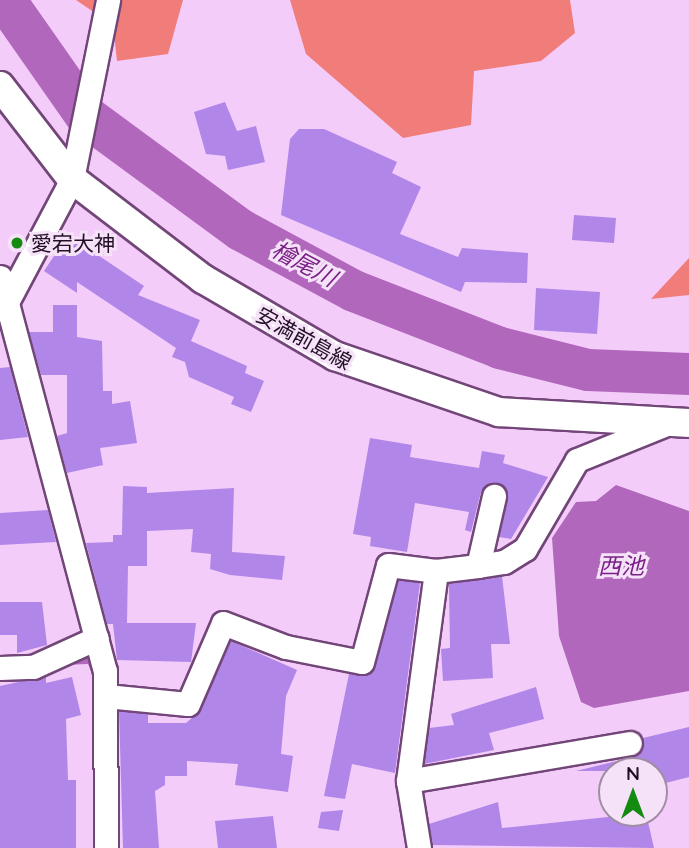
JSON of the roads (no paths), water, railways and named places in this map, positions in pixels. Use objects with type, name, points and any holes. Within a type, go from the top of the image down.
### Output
[{"type":"main road","name":"安満前島線","points":[[0,86],[75,168],[203,279],[293,335],[379,377],[532,419],[677,424]]},
{"type":"street","points":[[4,301],[75,168],[108,0]]},
{"type":"street","points":[[0,277],[4,301],[97,638],[106,696],[106,848]]},
{"type":"street","points":[[106,696],[188,704],[223,623],[286,647],[362,662],[388,565],[436,571],[504,562],[525,549],[577,460],[677,424]]},
{"type":"street","points":[[478,566],[494,496]]},
{"type":"street","points":[[419,848],[408,782],[436,571]]},
{"type":"street","points":[[0,668],[33,667],[97,638]]},
{"type":"street","points":[[408,782],[580,758],[630,743]]},
{"type":"water","name":"西池","points":[[616,485],[689,511],[689,691],[594,708],[581,702],[559,636],[552,538],[576,502],[596,501]]},
{"type":"water","points":[[89,654],[95,680],[88,664],[62,665]]},
{"type":"waterway","name":"檜尾川","points":[[5,0],[87,117],[241,230],[354,291],[500,348],[588,370],[689,374]]},
{"type":"place","name":"愛宕大神","points":[[17,243]]}]
